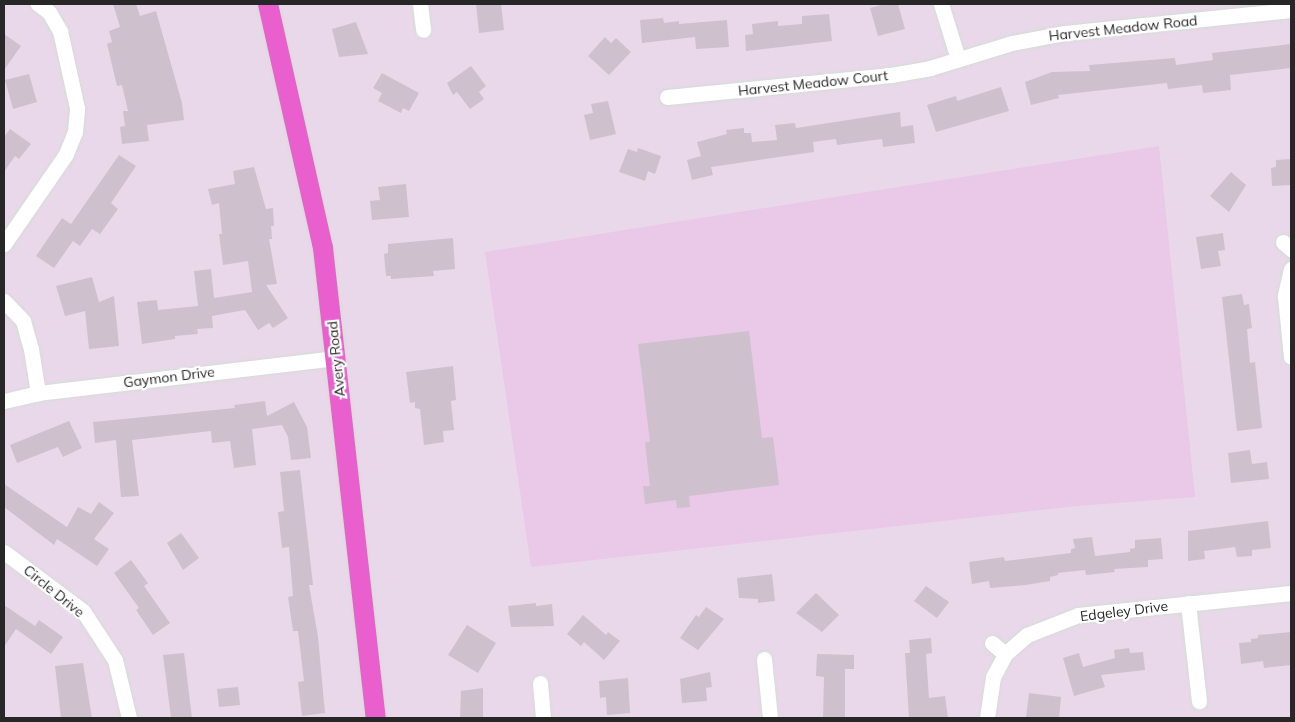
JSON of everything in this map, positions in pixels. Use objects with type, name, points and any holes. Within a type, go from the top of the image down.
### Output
[{"type":"main road","name":"Avery Road","points":[[268,4],[313,196],[335,358],[376,718]]},
{"type":"street","points":[[4,244],[66,154],[75,132],[77,108],[60,31],[49,12],[38,4]]},
{"type":"street","points":[[420,4],[423,30]]},
{"type":"street","points":[[940,4],[958,59]]},
{"type":"street","name":"Harvest Meadow Road","points":[[958,59],[1012,43],[1065,33],[1291,10]]},
{"type":"street","name":"Harvest Meadow Court","points":[[667,97],[891,75],[958,59]]},
{"type":"street","points":[[1291,269],[1285,296],[1291,357]]},
{"type":"street","points":[[4,300],[23,321],[31,349],[38,392]]},
{"type":"street","name":"Gaymon Drive","points":[[4,401],[38,392],[335,358]]},
{"type":"street","name":"Circle Drive","points":[[4,552],[83,611],[115,660],[129,718]]},
{"type":"street","name":"Edgeley Drive","points":[[987,718],[993,678],[1005,654],[1027,635],[1078,615],[1291,593]]},
{"type":"street","points":[[1188,603],[1199,701]]},
{"type":"street","points":[[992,644],[1005,654]]},
{"type":"street","points":[[764,659],[770,718]]},
{"type":"street","points":[[540,683],[543,718]]},
{"type":"shaded area","points":[[1159,146],[1195,497],[1076,506],[531,567],[485,252]]},
{"type":"building","points":[[113,4],[136,4],[140,16],[156,11],[182,103],[184,120],[147,125],[149,141],[122,144],[120,127],[125,126],[123,111],[128,111],[122,85],[117,86],[107,44],[112,42],[109,31],[120,27]]},
{"type":"building","points":[[476,4],[501,4],[504,30],[479,33]]},
{"type":"building","points":[[885,4],[898,4],[905,29],[878,36],[870,8]]},
{"type":"building","points":[[829,14],[832,41],[746,51],[745,35],[753,34],[752,24],[778,21],[778,26],[802,24],[802,16]]},
{"type":"building","points":[[663,18],[664,23],[679,21],[679,24],[727,20],[729,47],[696,49],[695,37],[642,43],[640,20]]},
{"type":"building","points":[[356,22],[368,54],[339,57],[332,29]]},
{"type":"building","points":[[4,34],[21,46],[4,70]]},
{"type":"building","points":[[605,37],[611,43],[616,38],[631,52],[609,75],[588,56]]},
{"type":"building","points":[[1291,44],[1291,68],[1230,75],[1231,90],[1203,93],[1202,85],[1168,89],[1167,83],[1058,95],[1059,98],[1031,105],[1025,82],[1052,72],[1090,71],[1089,65],[1175,58],[1176,65],[1213,60],[1212,53]]},
{"type":"building","points":[[471,66],[486,86],[479,92],[484,99],[470,109],[457,92],[453,95],[447,83]]},
{"type":"building","points":[[382,73],[419,93],[409,111],[403,108],[401,113],[378,101],[382,93],[373,88]]},
{"type":"building","points":[[29,74],[37,102],[13,109],[5,80]]},
{"type":"building","points":[[1001,87],[1009,111],[936,132],[927,105],[956,96],[957,101]]},
{"type":"building","points":[[608,101],[616,134],[590,140],[584,115],[593,113],[591,104]]},
{"type":"building","points":[[900,112],[901,127],[913,125],[915,143],[883,147],[882,139],[837,145],[836,139],[813,142],[814,152],[711,167],[713,175],[692,180],[687,160],[701,156],[697,142],[727,134],[726,130],[744,128],[744,133],[751,133],[752,142],[777,140],[775,125],[795,123],[796,128]]},
{"type":"building","points":[[10,129],[31,144],[19,159],[15,156],[4,172],[4,137]]},
{"type":"building","points":[[638,148],[661,156],[655,174],[648,171],[645,181],[619,172],[628,149],[637,152]]},
{"type":"building","points":[[119,155],[136,166],[111,203],[118,209],[100,234],[92,229],[80,246],[73,241],[54,268],[36,256],[62,218],[71,224]]},
{"type":"building","points":[[1291,159],[1291,185],[1272,186],[1271,168],[1276,167],[1276,160]]},
{"type":"building","points":[[254,167],[266,209],[273,208],[274,226],[271,226],[272,239],[269,239],[277,284],[266,285],[288,318],[273,328],[269,323],[258,330],[245,310],[212,316],[213,328],[197,329],[198,334],[175,336],[175,339],[142,344],[137,302],[157,300],[158,310],[198,306],[194,271],[211,269],[214,298],[252,292],[248,261],[223,265],[219,234],[222,234],[219,203],[212,205],[208,189],[235,184],[233,171]]},
{"type":"building","points":[[1231,172],[1246,185],[1229,212],[1210,196]]},
{"type":"building","points":[[406,184],[409,217],[372,220],[370,201],[380,200],[378,187]]},
{"type":"building","points":[[1223,233],[1225,250],[1218,251],[1221,266],[1201,269],[1196,237]]},
{"type":"building","points":[[453,238],[455,269],[433,271],[434,276],[391,279],[391,276],[386,276],[384,254],[388,253],[388,244]]},
{"type":"building","points":[[92,277],[99,302],[114,296],[119,346],[89,349],[85,311],[65,316],[56,286]]},
{"type":"building","points":[[1242,294],[1244,305],[1249,304],[1252,328],[1247,329],[1250,363],[1255,362],[1262,428],[1237,431],[1222,297]]},
{"type":"building","points":[[749,331],[762,438],[773,437],[779,485],[689,496],[690,507],[677,508],[676,500],[645,504],[643,486],[650,486],[645,442],[650,442],[638,344]]},
{"type":"building","points":[[453,366],[456,400],[451,401],[454,430],[443,431],[444,442],[424,445],[420,409],[415,408],[415,402],[410,403],[406,372]]},
{"type":"building","points":[[265,401],[267,416],[294,402],[307,427],[311,458],[291,460],[288,437],[282,425],[252,429],[256,465],[234,468],[230,441],[212,443],[211,431],[132,440],[139,496],[121,497],[116,440],[95,443],[93,422],[235,408],[234,405]]},
{"type":"building","points":[[69,421],[82,448],[63,457],[58,447],[17,463],[10,445]]},
{"type":"building","points":[[1250,450],[1252,464],[1267,462],[1269,479],[1231,483],[1228,453]]},
{"type":"building","points":[[300,470],[313,585],[309,585],[318,637],[325,713],[302,716],[298,682],[304,681],[298,631],[293,631],[288,597],[293,596],[289,547],[282,548],[278,512],[284,511],[280,472]]},
{"type":"building","points":[[4,484],[67,527],[78,507],[91,514],[99,502],[114,513],[94,539],[109,549],[97,566],[57,539],[54,545],[4,507]]},
{"type":"building","points":[[1268,521],[1271,548],[1252,550],[1252,556],[1237,557],[1235,547],[1204,551],[1205,559],[1188,561],[1188,531]]},
{"type":"building","points":[[181,533],[199,558],[183,570],[167,543]]},
{"type":"building","points":[[1092,537],[1095,556],[1130,552],[1130,549],[1135,548],[1135,540],[1161,538],[1163,559],[1148,560],[1148,567],[1114,569],[1115,572],[1086,575],[1085,570],[1058,573],[1058,575],[1050,577],[1050,581],[1026,585],[990,588],[989,581],[972,584],[969,562],[1004,557],[1005,561],[1071,553],[1071,549],[1075,548],[1073,539]]},
{"type":"building","points":[[131,560],[148,583],[144,586],[170,623],[153,635],[136,610],[139,608],[114,573]]},
{"type":"building","points":[[772,574],[775,601],[758,603],[758,599],[739,598],[737,578]]},
{"type":"building","points":[[926,586],[949,602],[937,618],[914,601]]},
{"type":"building","points":[[816,593],[839,615],[822,632],[796,613]]},
{"type":"building","points":[[536,603],[536,606],[552,604],[554,626],[511,627],[508,606]]},
{"type":"building","points":[[4,605],[35,626],[39,620],[63,637],[51,654],[16,629],[4,647]]},
{"type":"building","points":[[706,607],[724,619],[698,650],[680,638],[696,615],[699,617]]},
{"type":"building","points":[[583,615],[606,635],[608,632],[620,641],[604,660],[584,642],[581,646],[567,634]]},
{"type":"building","points":[[467,625],[496,643],[478,673],[448,655]]},
{"type":"building","points":[[1291,632],[1291,665],[1264,668],[1263,661],[1241,664],[1239,643],[1251,642],[1251,639],[1258,638],[1258,635]]},
{"type":"building","points":[[931,638],[932,653],[926,654],[929,698],[945,696],[948,718],[909,718],[905,653],[910,653],[909,640]]},
{"type":"building","points":[[1129,648],[1130,653],[1143,652],[1145,670],[1101,675],[1105,687],[1074,696],[1063,658],[1079,653],[1083,667],[1115,658],[1114,650]]},
{"type":"building","points":[[184,653],[192,718],[171,718],[163,655]]},
{"type":"building","points":[[817,654],[854,655],[854,669],[845,669],[845,718],[823,718],[824,677],[816,676]]},
{"type":"building","points":[[83,663],[92,718],[61,718],[55,666]]},
{"type":"building","points":[[710,672],[712,687],[706,688],[707,701],[682,703],[680,679]]},
{"type":"building","points":[[628,678],[630,713],[607,715],[606,697],[600,698],[599,681]]},
{"type":"building","points":[[238,687],[240,705],[219,707],[217,689]]},
{"type":"building","points":[[483,688],[483,718],[460,718],[461,691]]},
{"type":"building","points":[[1029,693],[1061,697],[1059,718],[1026,718]]}]
